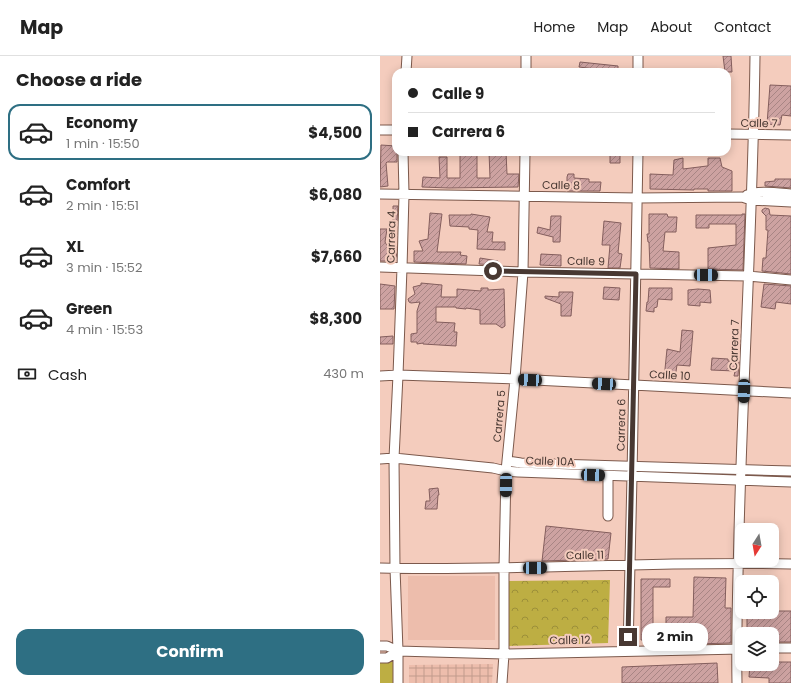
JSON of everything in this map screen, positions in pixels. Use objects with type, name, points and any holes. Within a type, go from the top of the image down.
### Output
[{"type":"street","points":[[406,68],[407,56]]},
{"type":"street","points":[[526,56],[526,68]]},
{"type":"street","points":[[638,56],[638,68]]},
{"type":"street","name":"Carrera 7","points":[[739,523],[748,276],[748,197],[754,134],[755,56]]},
{"type":"street","points":[[380,130],[392,130]]},
{"type":"street","name":"Calle 7","points":[[731,134],[791,135]]},
{"type":"street","name":"Carrera 4","points":[[398,683],[394,458],[402,268],[404,194],[403,156]]},
{"type":"street","name":"Carrera 5","points":[[502,683],[504,654],[506,471],[523,272],[525,156]]},
{"type":"street","name":"Carrera 6","points":[[628,651],[633,472],[638,156]]},
{"type":"street","name":"Calle 8","points":[[380,194],[638,198],[748,197],[791,194]]},
{"type":"street","name":"Calle 8","points":[[748,197],[791,202]]},
{"type":"street","name":"Calle 9","points":[[380,267],[523,272],[748,276],[791,280]]},
{"type":"street","name":"Calle 10","points":[[380,376],[398,375],[515,379],[791,393]]},
{"type":"street","name":"Calle 10A","points":[[380,459],[394,458],[518,472],[608,476],[633,472]]},
{"type":"street","name":"Calle 10A","points":[[507,461],[633,472],[741,475],[791,472]]},
{"type":"street","name":"Calle 10A","points":[[741,475],[791,482]]},
{"type":"street","points":[[608,476],[608,516]]},
{"type":"street","name":"Calle 11","points":[[380,568],[504,568],[735,563]]},
{"type":"street","name":"Calle 11","points":[[779,564],[791,564]]},
{"type":"street","name":"Carrera 7","points":[[738,567],[739,627]]},
{"type":"street","name":"Calle 12","points":[[380,646],[387,646],[398,651],[504,654],[735,649]]},
{"type":"street","points":[[779,648],[791,648]]},
{"type":"street","name":"Calle 12","points":[[380,658],[387,658],[398,651]]},
{"type":"street","name":"Carrera 7","points":[[737,683],[738,671]]},
{"type":"shaded area","points":[[408,576],[495,576],[495,640],[408,640]]},
{"type":"shaded area","points":[[493,664],[492,683],[409,683],[409,665]]},
{"type":"green space","points":[[610,580],[608,643],[505,646],[504,581]]},
{"type":"green space","points":[[380,662],[394,662],[394,683],[380,683]]},
{"type":"building","points":[[723,56],[731,56],[732,72],[731,68],[724,68]]},
{"type":"building","points":[[580,62],[618,66],[618,68],[587,68],[579,67]]},
{"type":"building","points":[[770,85],[791,86],[791,116],[782,115],[780,125],[767,124]]},
{"type":"building","points":[[381,145],[392,146],[392,156],[397,156],[397,162],[386,163],[388,186],[380,187]]},
{"type":"building","points":[[460,156],[477,156],[477,178],[490,178],[489,156],[506,156],[507,174],[519,174],[518,187],[422,187],[423,177],[440,178],[439,157],[447,157],[447,178],[460,178]]},
{"type":"building","points":[[610,156],[620,156],[620,163],[610,163]]},
{"type":"building","points":[[683,158],[683,169],[708,166],[708,158],[720,158],[722,167],[732,171],[732,191],[708,191],[708,189],[650,189],[650,174],[673,175],[674,160]]},
{"type":"building","points":[[568,174],[574,174],[574,178],[589,179],[589,182],[601,182],[600,191],[567,191]]},
{"type":"building","points":[[775,179],[791,179],[791,188],[765,186],[765,182],[775,181]]},
{"type":"building","points":[[393,206],[398,206],[397,221],[393,221]]},
{"type":"building","points":[[765,208],[769,209],[770,215],[791,216],[791,274],[762,271],[763,258],[766,258],[768,230],[766,230],[766,216],[762,212]]},
{"type":"building","points":[[430,213],[442,214],[437,252],[461,252],[460,255],[467,256],[466,264],[414,262],[414,251],[423,251],[419,241],[428,239]]},
{"type":"building","points":[[471,214],[490,217],[487,232],[493,232],[492,242],[505,242],[505,250],[477,249],[478,230],[469,229],[469,227],[450,226],[449,215]]},
{"type":"building","points":[[649,214],[667,214],[668,217],[677,217],[676,232],[665,232],[663,251],[679,252],[679,269],[650,268],[649,242],[647,234],[649,234]]},
{"type":"building","points":[[745,214],[743,270],[708,269],[708,248],[736,245],[736,224],[709,224],[709,228],[696,228],[696,215]]},
{"type":"building","points":[[551,216],[561,216],[560,242],[553,242],[553,237],[537,233],[538,227],[550,230]]},
{"type":"building","points":[[604,221],[621,223],[618,253],[622,254],[620,268],[608,268],[610,245],[602,245]]},
{"type":"building","points":[[380,229],[387,229],[385,242],[388,247],[397,247],[396,261],[380,261]]},
{"type":"building","points":[[541,254],[561,255],[561,266],[540,265]]},
{"type":"building","points":[[480,258],[498,261],[497,265],[479,264]]},
{"type":"building","points":[[421,283],[442,285],[441,297],[457,297],[457,289],[481,291],[481,288],[488,288],[488,290],[504,289],[505,326],[502,328],[496,324],[480,324],[480,310],[456,307],[436,307],[436,322],[455,323],[454,332],[457,332],[456,346],[423,343],[417,344],[417,342],[411,342],[411,334],[417,333],[417,311],[420,302],[411,303],[408,299],[415,294],[413,287],[421,285]]},
{"type":"building","points":[[380,284],[395,286],[394,309],[380,309]]},
{"type":"building","points":[[764,284],[791,286],[791,304],[776,302],[775,309],[761,307]]},
{"type":"building","points":[[604,287],[620,288],[619,300],[603,299]]},
{"type":"building","points":[[649,288],[672,288],[672,300],[658,299],[657,307],[654,308],[654,312],[646,311]]},
{"type":"building","points":[[688,290],[710,290],[711,303],[700,302],[700,306],[688,305]]},
{"type":"building","points":[[559,292],[573,292],[571,316],[561,316],[561,304],[545,298],[545,296],[559,297]]},
{"type":"building","points":[[682,330],[693,331],[690,366],[677,365],[675,378],[664,379],[667,349],[680,352]]},
{"type":"building","points":[[393,336],[393,344],[380,344],[380,337]]},
{"type":"building","points":[[712,358],[728,359],[728,361],[739,362],[738,376],[734,376],[735,371],[711,370]]},
{"type":"building","points":[[438,488],[439,495],[437,509],[425,509],[426,501],[430,501],[429,489]]},
{"type":"building","points":[[546,526],[611,533],[608,559],[542,561]]},
{"type":"building","points":[[694,577],[726,578],[725,608],[731,608],[731,643],[695,644],[695,640],[641,640],[641,579],[670,579],[670,587],[653,587],[653,630],[666,630],[666,617],[693,617]]},
{"type":"building","points":[[779,611],[791,611],[791,642],[779,642],[779,627],[747,627],[747,619],[779,619]]},
{"type":"building","points":[[779,662],[791,662],[791,683],[769,683],[769,678],[749,677],[749,671],[779,671]]},
{"type":"building","points":[[717,663],[718,683],[622,683],[622,667]]},
{"type":"route","points":[[493,271],[636,274],[628,637]]}]
